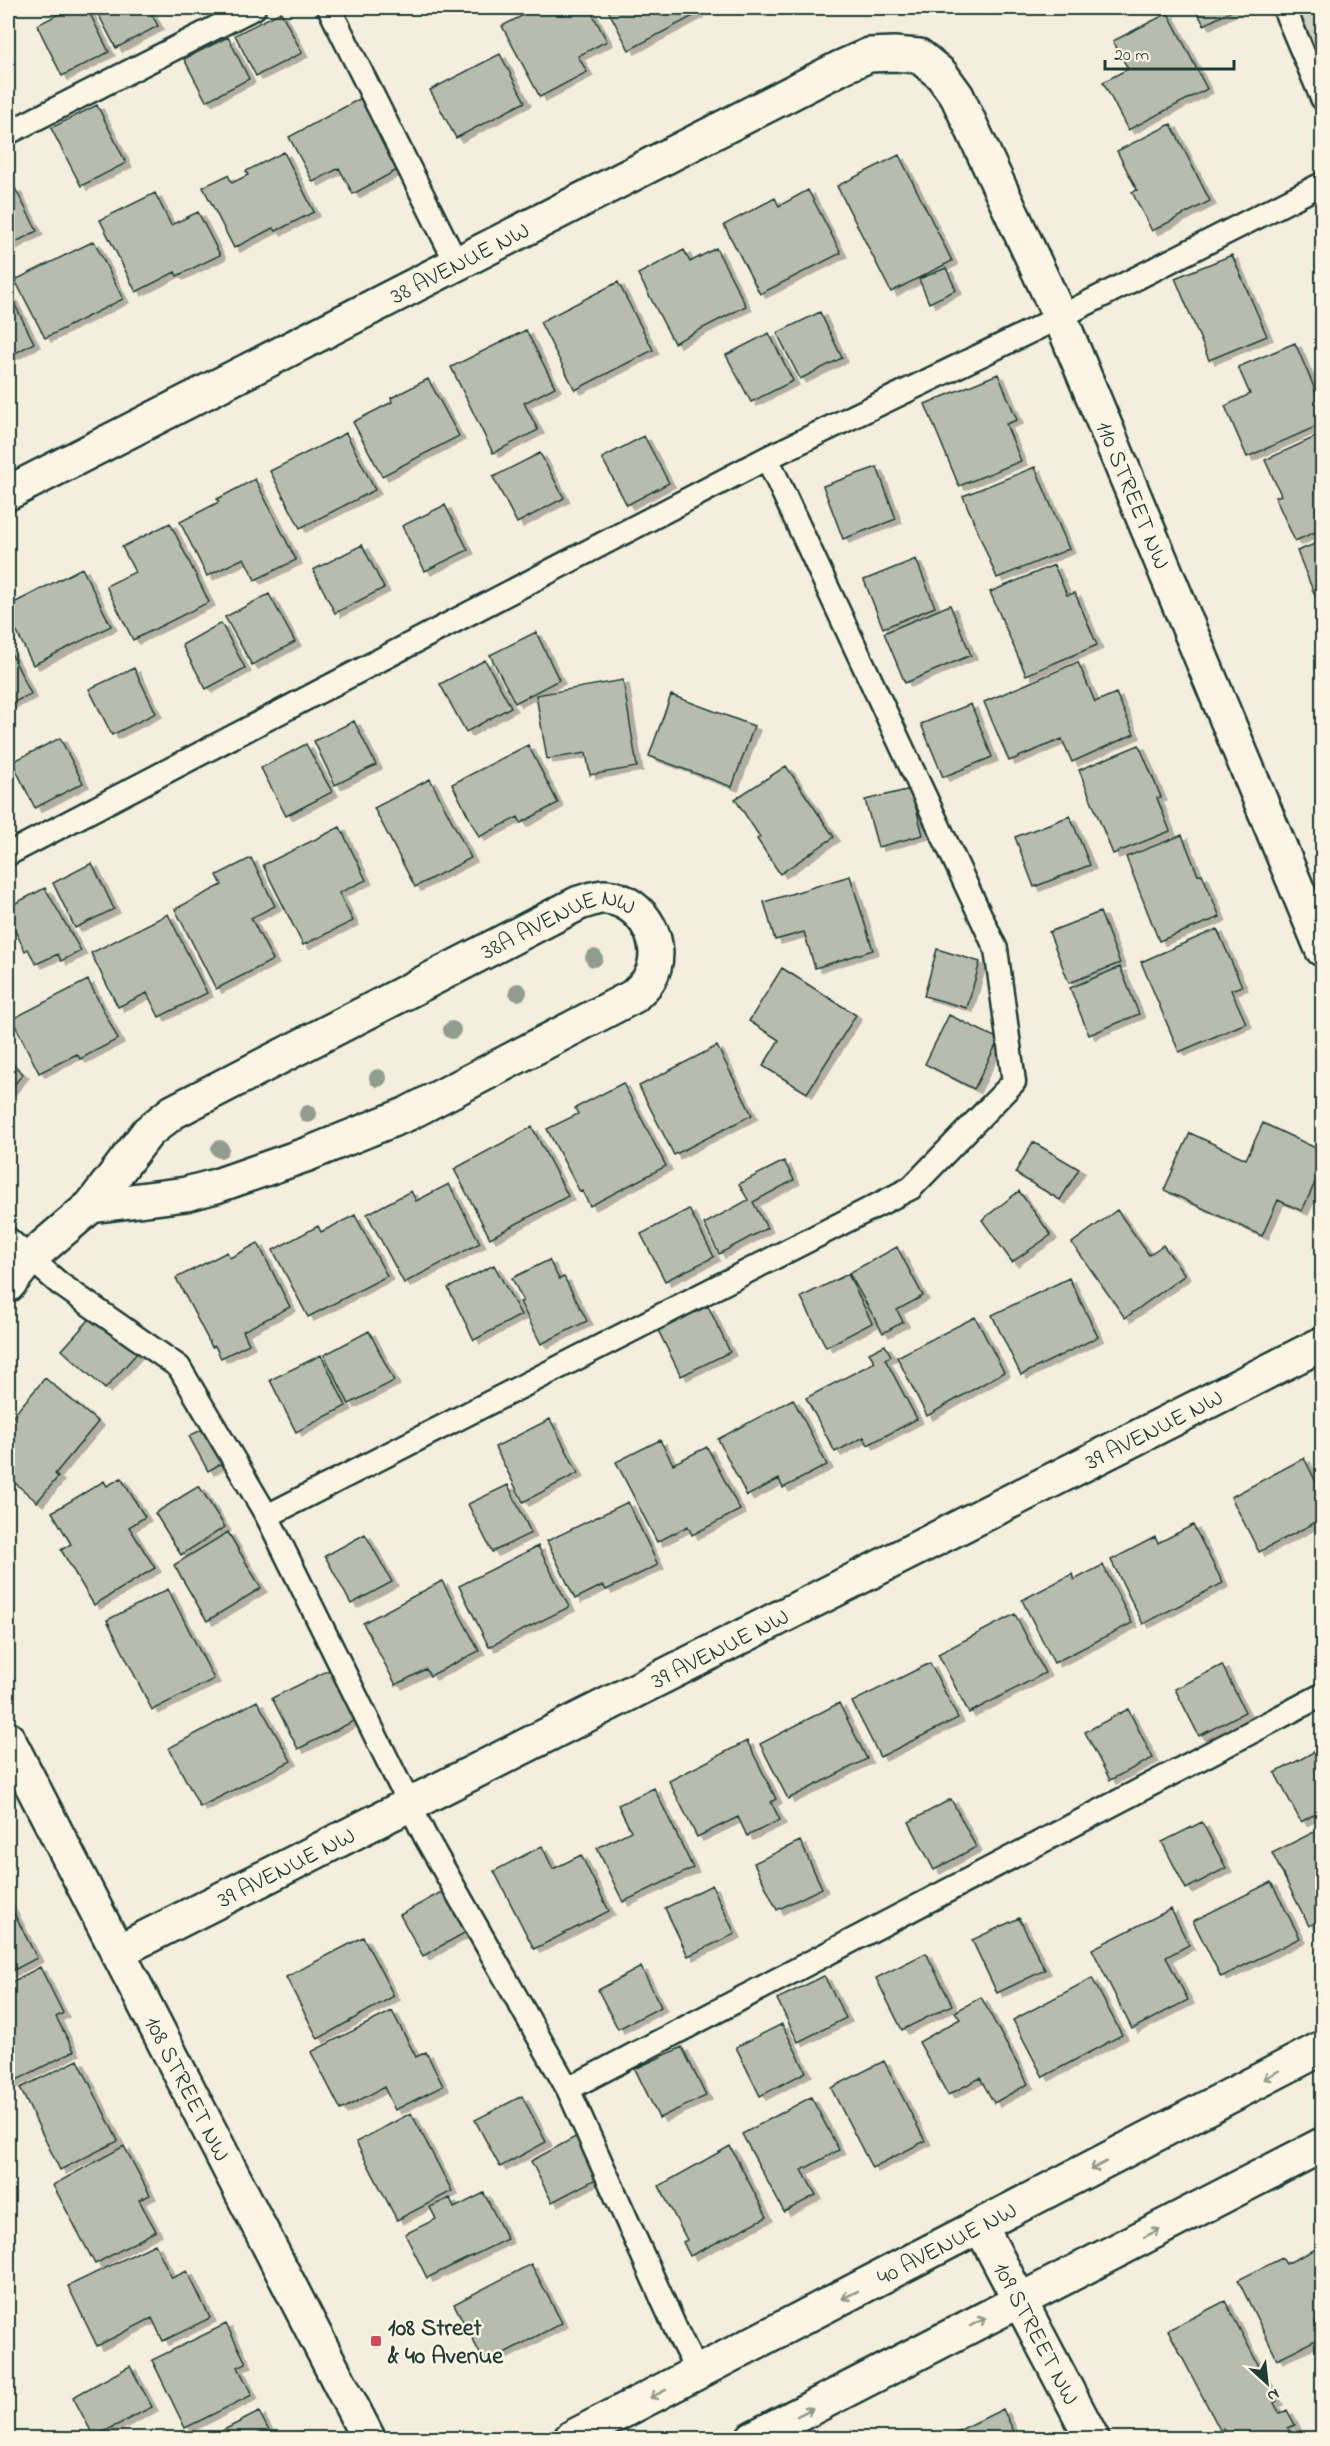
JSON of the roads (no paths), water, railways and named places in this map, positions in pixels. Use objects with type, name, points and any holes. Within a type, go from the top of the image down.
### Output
[{"type":"street","name":"38 AVENUE NW","points":[[8,493],[842,68],[868,56],[894,54],[918,56]]},
{"type":"street","name":"110 STREET NW","points":[[918,56],[941,74],[957,96],[1060,317],[1323,949]]},
{"type":"street","name":"38A AVENUE NW","points":[[8,1285],[19,1248],[91,1206],[148,1132],[173,1112],[579,903],[604,896],[622,900],[641,914],[651,928],[656,943],[654,963],[650,978],[633,996],[407,1114],[308,1154],[216,1186],[186,1194],[91,1206]]},
{"type":"street","name":"39 AVENUE NW","points":[[117,1952],[1323,1344]]},
{"type":"street","name":"108 STREET NW","points":[[8,1739],[368,2439]]},
{"type":"street","name":"40 AVENUE NW","points":[[571,2439],[1323,2048]]},
{"type":"street","points":[[753,2439],[1323,2145]]},
{"type":"street","name":"109 STREET NW","points":[[981,2227],[1092,2439]]},
{"type":"lane","points":[[8,133],[254,8]]},
{"type":"lane","points":[[329,8],[457,264]]},
{"type":"lane","points":[[1284,8],[1323,98]]},
{"type":"lane","points":[[8,854],[767,458],[1060,317],[1323,184]]},
{"type":"lane","points":[[267,1516],[911,1188],[1014,1082],[996,949],[767,458]]},
{"type":"lane","points":[[19,1248],[60,1284],[179,1367],[267,1516],[410,1806],[568,2089],[678,2334],[698,2373]]},
{"type":"lane","points":[[568,2089],[1323,1695]]},
{"type":"place","name":"108 Street & 40 Avenue","points":[[376,2341]]}]
